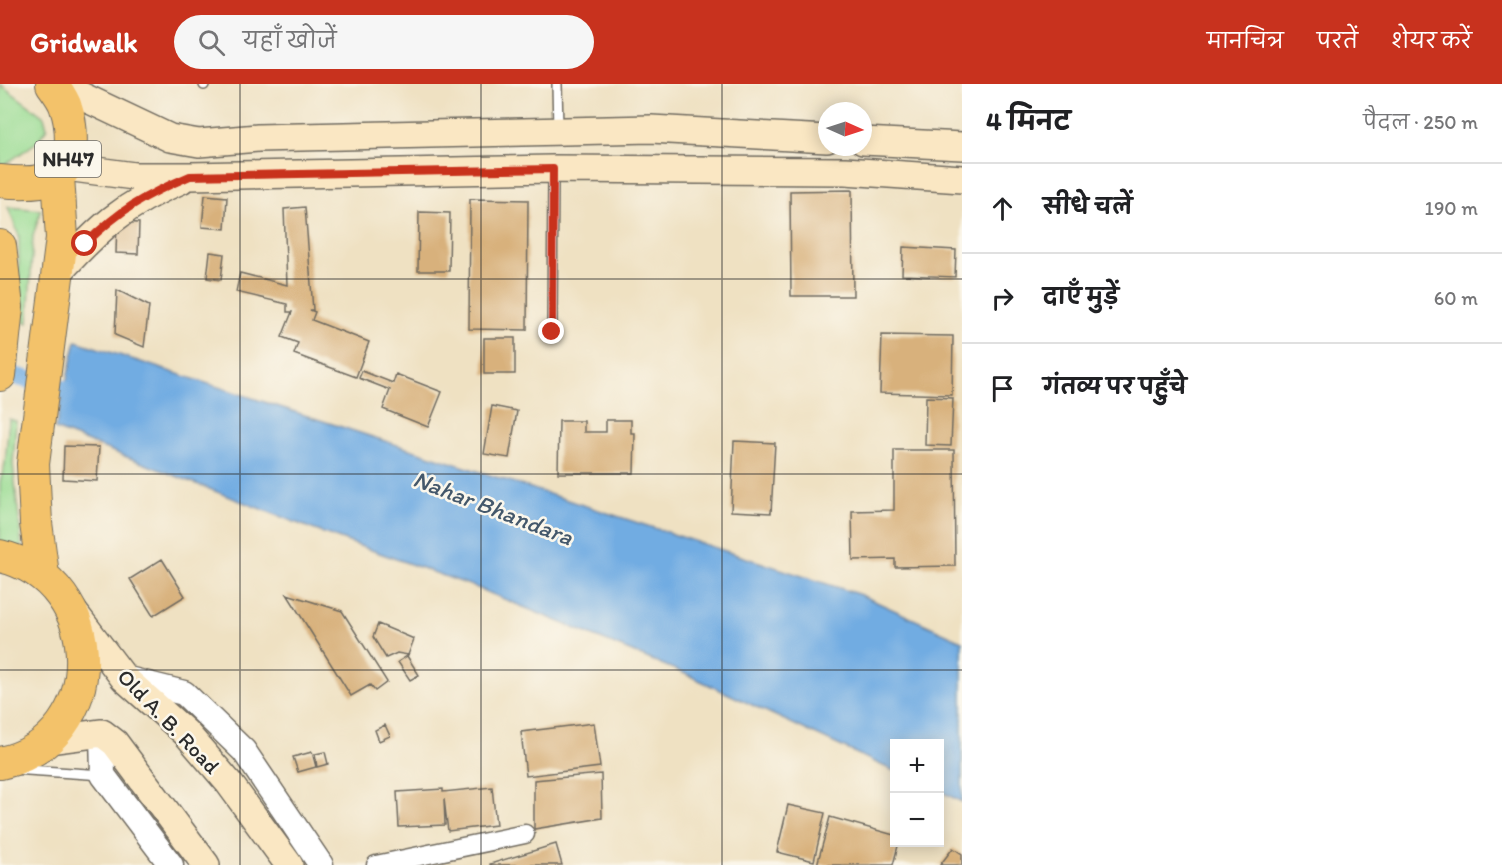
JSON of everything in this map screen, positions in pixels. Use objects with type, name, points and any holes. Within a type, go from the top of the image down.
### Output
[{"type":"highway","name":"NH47","points":[[0,181],[36,182],[62,171],[70,150],[71,129],[66,106],[54,84]]},
{"type":"highway","points":[[42,575],[33,464],[62,238],[62,171]]},
{"type":"highway","points":[[0,246],[8,307],[0,375]]},
{"type":"highway","points":[[0,556],[16,560],[42,575],[58,590],[70,607],[82,641],[82,677],[71,711],[48,740],[16,760],[0,763]]},
{"type":"main road","points":[[54,84],[170,138],[199,142],[258,138],[651,129],[818,138]]},
{"type":"main road","points":[[872,141],[962,146]]},
{"type":"main road","points":[[62,171],[134,176],[553,169],[845,171],[962,179]]},
{"type":"main road","points":[[57,274],[85,244],[124,209],[190,176]]},
{"type":"main road","name":"Old A. B. Road","points":[[70,607],[124,678],[186,733],[229,783],[289,865]]},
{"type":"main road","points":[[48,740],[102,733],[115,743],[206,865]]},
{"type":"street","points":[[124,678],[184,693],[244,751],[321,865]]},
{"type":"street","points":[[102,733],[103,775],[171,865]]},
{"type":"street","points":[[376,865],[525,834]]},
{"type":"lane","points":[[557,84],[558,132]]},
{"type":"lane","points":[[552,332],[553,169]]},
{"type":"lane","points":[[0,769],[103,775]]},
{"type":"green space","points":[[0,84],[44,117],[47,128],[37,142],[0,168]]},
{"type":"green space","points":[[8,207],[41,210],[33,236],[28,323],[19,320],[19,236]]},
{"type":"green space","points":[[9,419],[16,421],[13,464],[22,548],[0,543],[0,482],[5,464]]},
{"type":"water","points":[[76,341],[861,595],[962,641],[962,802],[944,793],[944,739],[890,739],[890,769],[688,675],[475,587],[315,530],[55,429]]},
{"type":"building","points":[[852,190],[853,296],[791,296],[790,191]]},
{"type":"building","points":[[205,195],[227,197],[225,229],[202,227]]},
{"type":"building","points":[[470,199],[528,200],[527,330],[469,329]]},
{"type":"building","points":[[305,207],[313,310],[310,310],[315,312],[312,320],[369,342],[356,377],[294,354],[298,343],[282,337],[292,312],[287,312],[287,304],[236,292],[240,273],[287,285],[284,209]]},
{"type":"building","points":[[419,212],[450,213],[449,271],[418,271]]},
{"type":"building","points":[[117,222],[139,223],[138,254],[116,253]]},
{"type":"building","points":[[903,247],[956,250],[955,277],[902,275]]},
{"type":"building","points":[[210,252],[224,254],[221,280],[207,278]]},
{"type":"building","points":[[117,290],[149,306],[144,347],[115,335]]},
{"type":"building","points":[[882,335],[953,336],[952,395],[880,393]]},
{"type":"building","points":[[484,338],[515,338],[515,374],[484,374]]},
{"type":"building","points":[[362,371],[393,383],[396,374],[442,392],[428,427],[383,409],[390,390],[359,378]]},
{"type":"building","points":[[926,397],[953,398],[951,446],[925,445]]},
{"type":"building","points":[[492,406],[517,411],[509,458],[484,454]]},
{"type":"building","points":[[606,420],[631,420],[631,433],[635,433],[634,473],[558,473],[559,421],[584,421],[584,432],[606,432]]},
{"type":"building","points":[[734,441],[775,443],[771,513],[731,511]]},
{"type":"building","points":[[64,446],[99,447],[97,481],[63,479]]},
{"type":"building","points":[[894,450],[954,450],[955,566],[895,567],[895,559],[853,560],[852,511],[894,510]]},
{"type":"building","points":[[162,559],[185,596],[153,616],[130,579]]},
{"type":"building","points":[[287,594],[342,611],[387,682],[375,691],[370,685],[351,696]]},
{"type":"building","points":[[378,624],[414,639],[408,655],[397,653],[386,658],[373,637]]},
{"type":"building","points":[[407,656],[419,675],[410,680],[398,662]]},
{"type":"building","points":[[594,723],[600,767],[526,776],[521,732]]},
{"type":"building","points":[[385,725],[390,736],[379,741],[375,730]]},
{"type":"building","points":[[312,752],[316,767],[298,772],[293,757]]},
{"type":"building","points":[[325,752],[328,764],[317,767],[315,754]]},
{"type":"building","points":[[601,774],[602,818],[534,829],[534,780]]},
{"type":"building","points":[[492,787],[496,825],[448,831],[444,799],[445,825],[399,827],[397,792],[443,789],[443,792]]},
{"type":"building","points":[[788,805],[825,813],[814,861],[777,852]]},
{"type":"building","points":[[830,817],[890,834],[890,847],[898,847],[893,865],[817,865]]},
{"type":"building","points":[[556,844],[562,865],[490,865],[490,864]]},
{"type":"building","points":[[953,848],[962,854],[962,865],[940,865]]},
{"type":"waterway","name":"Nahar Bhandara","points":[[0,372],[88,396]]},
{"type":"route","points":[[85,244],[124,209],[190,176],[553,169],[552,332]]}]
